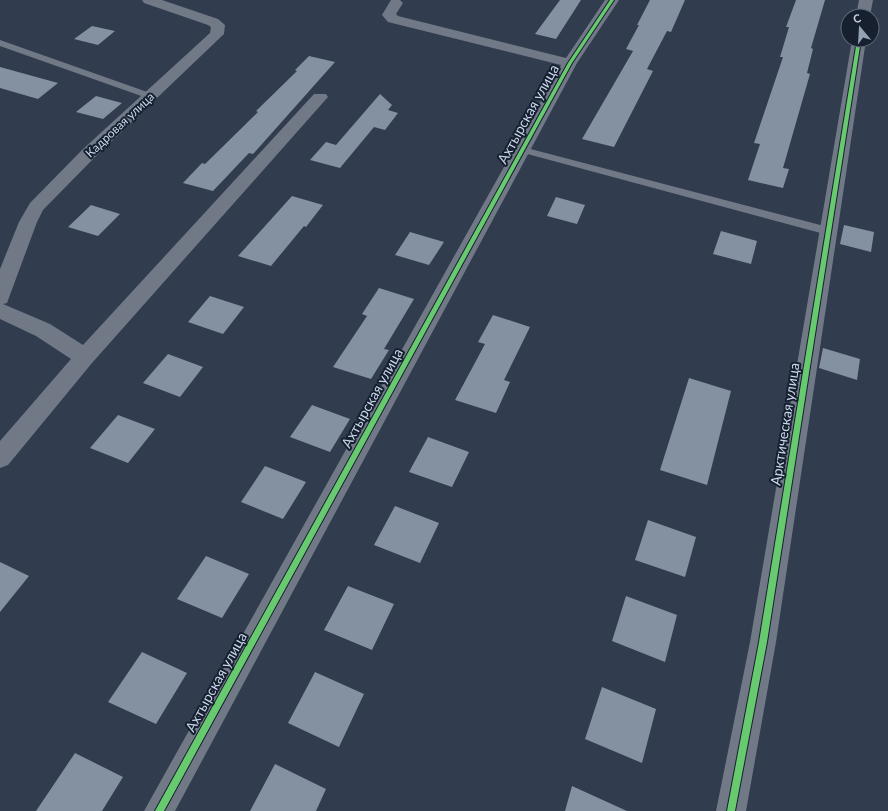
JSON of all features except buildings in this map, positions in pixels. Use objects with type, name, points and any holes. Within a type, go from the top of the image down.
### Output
[{"type":"street","name":"Кадровая улица","points":[[0,298],[28,222],[36,208],[88,154],[217,34],[218,25],[213,22],[149,0]]},
{"type":"street","name":"Ахтырская улица","points":[[159,811],[570,63],[612,0]]},
{"type":"street","points":[[396,3],[389,15],[393,19],[570,63]]},
{"type":"street","name":"Арктическая улица","points":[[731,811],[763,642],[858,48]]},
{"type":"street","points":[[0,458],[85,357],[320,97]]},
{"type":"street","points":[[0,311],[43,330],[85,357]]},
{"type":"lane","points":[[0,43],[150,96]]},
{"type":"lane","points":[[523,150],[828,231]]},
{"type":"cycle path","points":[[159,811],[570,63],[612,0]]},
{"type":"cycle path","points":[[731,811],[763,642],[858,48]]}]
